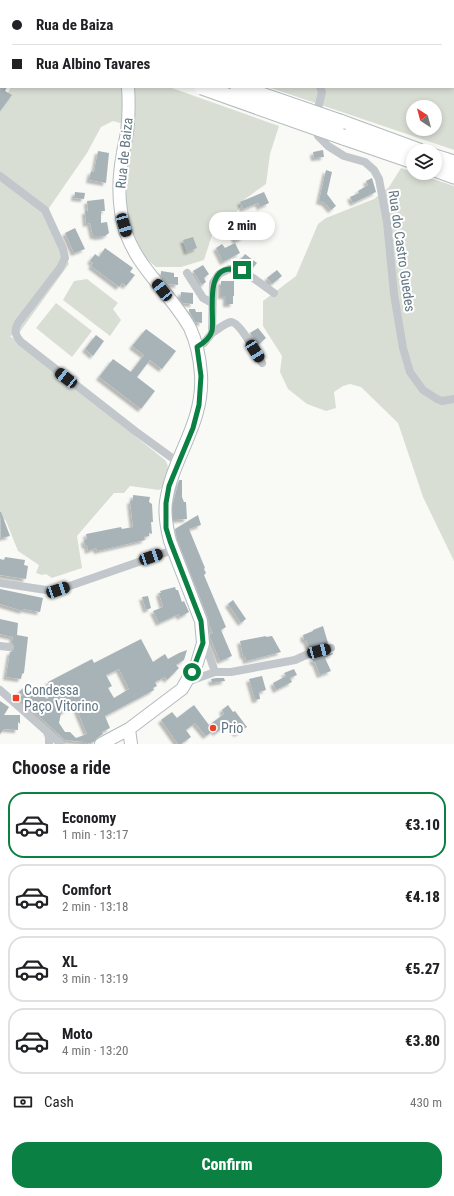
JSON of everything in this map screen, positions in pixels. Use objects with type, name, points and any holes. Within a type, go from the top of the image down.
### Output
[{"type":"highway","points":[[205,88],[406,159]]},
{"type":"highway","points":[[241,88],[406,146]]},
{"type":"highway","points":[[442,159],[454,163]]},
{"type":"highway","points":[[442,172],[454,176]]},
{"type":"street","name":"Rua de Baiza","points":[[102,744],[114,740],[182,689],[196,663],[203,643],[201,621],[166,528],[166,503],[169,486],[193,428],[199,405],[201,376],[197,347],[190,329],[180,312],[135,253],[121,216],[120,166],[127,133],[129,109],[128,88]]},
{"type":"street","name":"Rua do Castro Guedes","points":[[320,88],[322,92],[315,121],[318,136],[328,146],[344,156],[365,162],[374,170],[379,179],[387,222],[403,348],[410,372],[423,390],[437,399],[442,401],[454,399]]},
{"type":"street","points":[[0,176],[45,210],[63,249],[65,258],[60,268],[18,323],[15,329],[16,336],[21,342],[178,463]]},
{"type":"street","points":[[212,333],[213,283],[219,274],[229,269],[242,270],[274,293]]},
{"type":"street","points":[[187,273],[203,298],[212,303]]},
{"type":"street","points":[[197,347],[204,343],[212,333],[231,322],[235,323],[240,328],[262,363]]},
{"type":"street","points":[[0,583],[46,590],[58,590],[173,550]]},
{"type":"street","points":[[203,643],[215,672]]},
{"type":"street","points":[[187,682],[215,672],[231,672],[296,660],[306,654],[331,648]]},
{"type":"street","points":[[0,690],[61,744]]},
{"type":"street","points":[[129,729],[131,744]]},
{"type":"street","points":[[47,732],[49,744]]},
{"type":"shaded area","points":[[10,88],[172,88],[279,126],[270,154],[266,184],[245,199],[236,213],[214,229],[204,260],[181,267],[156,267],[143,256],[129,230],[126,201],[130,126],[113,121],[101,127],[87,153],[47,211],[69,264],[19,333],[10,336],[165,460],[168,467],[166,478],[162,488],[159,490],[130,486],[124,493],[114,493],[77,536],[82,568],[52,578],[46,574],[42,575],[36,573],[39,565],[18,551],[6,521],[0,518],[0,107]]},
{"type":"shaded area","points":[[271,88],[454,88],[454,150],[442,146],[442,144],[436,144],[413,136],[442,136],[442,100],[406,100],[406,134]]},
{"type":"shaded area","points":[[401,168],[406,170],[406,180],[436,180],[454,186],[454,561],[423,497],[398,423],[361,387],[350,384],[343,386],[334,392],[336,408],[326,411],[307,404],[288,389],[280,372],[282,356],[263,326],[263,301],[296,276],[318,224],[326,218],[374,199],[389,187]]},
{"type":"shaded area","points":[[87,279],[118,303],[113,309],[121,320],[110,336],[63,300],[74,281]]},
{"type":"shaded area","points":[[56,303],[92,331],[72,357],[36,328]]},
{"type":"building","points":[[0,88],[6,88],[5,91],[12,95],[0,111]]},
{"type":"building","points":[[323,150],[324,157],[314,158],[313,152]]},
{"type":"building","points":[[98,151],[109,153],[106,183],[89,180],[91,171],[94,172]]},
{"type":"building","points":[[326,170],[332,172],[327,194],[336,206],[331,210],[325,203],[319,201]]},
{"type":"building","points":[[372,178],[376,192],[353,203],[350,197],[359,193],[358,191],[368,185],[366,181]]},
{"type":"building","points":[[75,192],[85,193],[84,199],[74,198]]},
{"type":"building","points":[[264,192],[269,203],[260,207],[258,203],[243,209],[240,202]]},
{"type":"building","points":[[104,199],[105,211],[101,211],[101,223],[107,222],[109,233],[105,236],[97,237],[93,236],[90,223],[86,224],[85,211],[88,211],[87,201]]},
{"type":"building","points":[[247,212],[249,218],[236,222],[244,237],[236,241],[225,220]]},
{"type":"building","points":[[75,228],[85,249],[74,253],[65,233]]},
{"type":"building","points":[[193,237],[197,248],[187,252],[183,240]]},
{"type":"building","points":[[235,243],[240,253],[223,262],[216,248],[222,244],[225,248]]},
{"type":"building","points":[[105,248],[133,268],[130,272],[135,275],[126,286],[122,283],[119,287],[91,266],[93,263],[90,261],[95,254],[99,257]]},
{"type":"building","points":[[245,254],[257,263],[251,270],[242,263],[244,261],[241,259]]},
{"type":"building","points":[[203,265],[209,274],[204,278],[206,282],[202,285],[193,271]]},
{"type":"building","points":[[277,270],[282,276],[272,284],[267,278]]},
{"type":"building","points":[[161,271],[174,273],[174,277],[178,277],[178,285],[168,284],[161,276]]},
{"type":"building","points":[[221,281],[234,281],[233,304],[226,304],[226,296],[221,296]]},
{"type":"building","points":[[181,292],[193,293],[193,304],[183,303],[180,300]]},
{"type":"building","points":[[189,309],[195,309],[196,312],[202,312],[202,323],[195,322]]},
{"type":"building","points":[[258,328],[266,338],[258,345],[250,333]]},
{"type":"building","points":[[146,329],[176,351],[162,369],[150,360],[137,377],[155,391],[141,409],[99,377],[113,359],[131,372],[144,355],[132,346]]},
{"type":"building","points":[[96,335],[104,341],[93,356],[85,349]]},
{"type":"building","points":[[179,480],[182,480],[182,497],[184,502],[186,502],[187,519],[173,520],[173,503]]},
{"type":"building","points":[[133,495],[150,497],[149,502],[152,504],[153,522],[151,522],[152,534],[149,533],[149,536],[144,537],[145,540],[97,551],[96,548],[88,551],[84,540],[87,539],[86,534],[121,527],[122,529],[133,527],[130,501],[133,500]]},
{"type":"building","points":[[0,512],[10,536],[1,538]]},
{"type":"building","points":[[198,515],[201,525],[189,529],[205,568],[206,573],[204,575],[226,627],[221,630],[232,656],[220,661],[210,637],[210,634],[213,633],[209,625],[208,618],[177,539],[175,529]]},
{"type":"building","points":[[5,557],[25,560],[24,565],[28,566],[26,579],[0,575],[0,559],[4,560]]},
{"type":"building","points":[[175,587],[176,590],[178,590],[182,602],[184,601],[189,612],[180,617],[179,614],[159,623],[153,611],[163,607],[159,593],[161,593],[160,591]]},
{"type":"building","points":[[0,589],[43,598],[40,612],[23,609],[23,611],[0,604]]},
{"type":"building","points":[[148,596],[151,608],[146,610],[142,597]]},
{"type":"building","points":[[233,600],[246,619],[241,623],[228,604]]},
{"type":"building","points":[[0,619],[18,623],[17,635],[28,637],[24,673],[22,674],[21,679],[6,677],[10,652],[13,651],[14,647],[12,642],[13,637],[0,634]]},
{"type":"building","points":[[323,626],[328,643],[309,648],[303,635]]},
{"type":"building","points":[[272,636],[281,652],[246,661],[245,656],[243,656],[240,641]]},
{"type":"building","points":[[141,639],[153,662],[165,654],[168,659],[187,650],[184,660],[176,665],[179,668],[167,680],[165,677],[155,682],[157,686],[153,688],[154,690],[105,716],[110,728],[102,732],[103,734],[94,742],[86,744],[85,742],[65,740],[19,698],[23,695],[19,692],[24,687],[30,692],[33,690],[35,692],[37,689],[47,699],[53,692],[48,682],[92,659],[94,663]],"holes":[[[119,669],[129,689],[114,698],[108,688],[112,686],[106,675]],[[75,705],[87,734],[76,738],[70,732],[65,732],[59,723],[61,713]]]},
{"type":"building","points":[[333,653],[325,658],[331,671],[320,675],[315,662],[314,663],[312,659]]},
{"type":"building","points":[[294,669],[297,675],[290,678],[292,682],[276,690],[273,683],[286,676],[284,673]]},
{"type":"building","points":[[262,676],[266,690],[259,692],[260,699],[255,700],[249,679]]},
{"type":"building","points":[[224,678],[225,681],[212,683],[211,679]]},
{"type":"building","points":[[0,701],[9,707],[4,715],[20,715],[18,730],[4,729],[0,734]]},
{"type":"building","points":[[194,705],[209,725],[224,714],[222,710],[228,705],[233,712],[235,711],[247,727],[237,734],[229,723],[216,733],[214,730],[206,736],[195,723],[186,730],[191,737],[181,744],[178,744],[161,720],[172,712],[177,718]]},
{"type":"place","name":"Condessa Paço Vitorino","points":[[16,698]]},
{"type":"place","name":"Prio","points":[[213,728]]},
{"type":"route","points":[[192,672],[203,643],[201,621],[166,528],[166,503],[169,486],[193,428],[199,405],[201,376],[197,347],[204,343],[212,333],[213,283],[219,274],[229,269],[242,270]]}]
